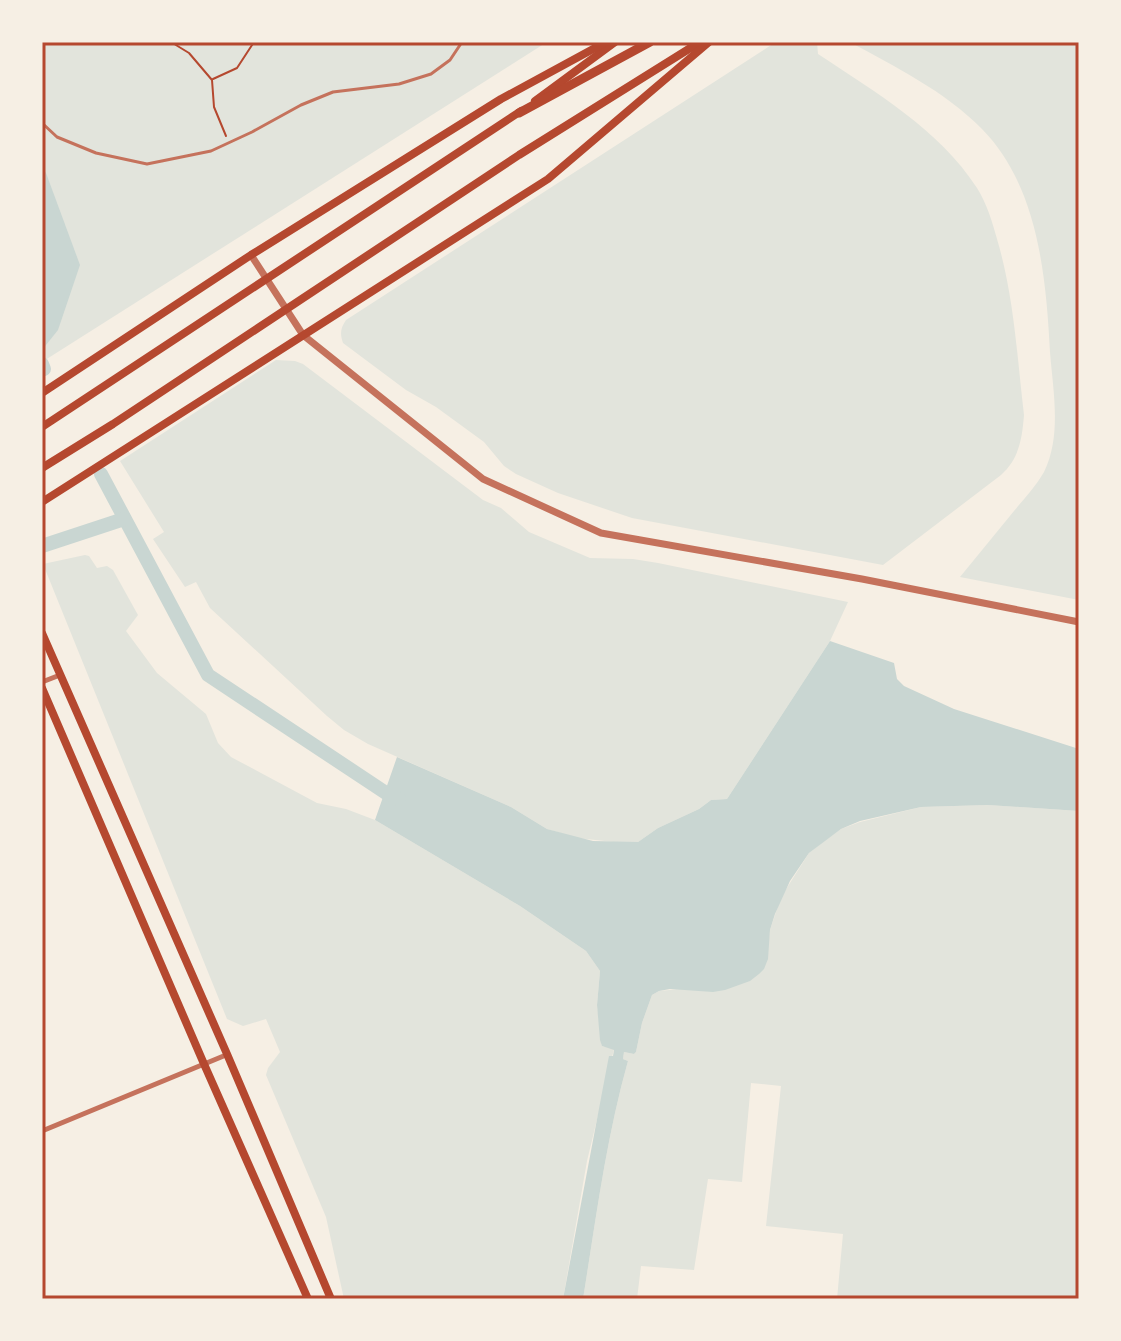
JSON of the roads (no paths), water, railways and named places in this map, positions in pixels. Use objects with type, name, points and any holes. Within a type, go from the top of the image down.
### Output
[{"type":"highway","points":[[519,113],[650,42]]},
{"type":"main road","points":[[42,393],[251,255],[501,99],[606,42]]},
{"type":"main road","points":[[42,427],[519,113],[615,42]]},
{"type":"main road","points":[[42,468],[519,155],[700,42]]},
{"type":"main road","points":[[42,502],[548,179],[709,42]]},
{"type":"main road","points":[[42,633],[331,1299]]},
{"type":"main road","points":[[42,685],[308,1299]]},
{"type":"street","points":[[251,255],[303,335],[483,479],[601,533],[862,579],[1079,622]]},
{"type":"street","points":[[42,685],[60,675]]},
{"type":"street","points":[[42,1131],[227,1054]]},
{"type":"lane","points":[[42,123],[57,137],[83,148],[147,164],[211,151],[333,92],[399,84],[431,74],[450,60],[462,42]]},
{"type":"waterway","points":[[42,364],[44,369]]},
{"type":"waterway","points":[[101,474],[208,675],[399,799]]},
{"type":"waterway","points":[[42,546],[124,519]]}]
